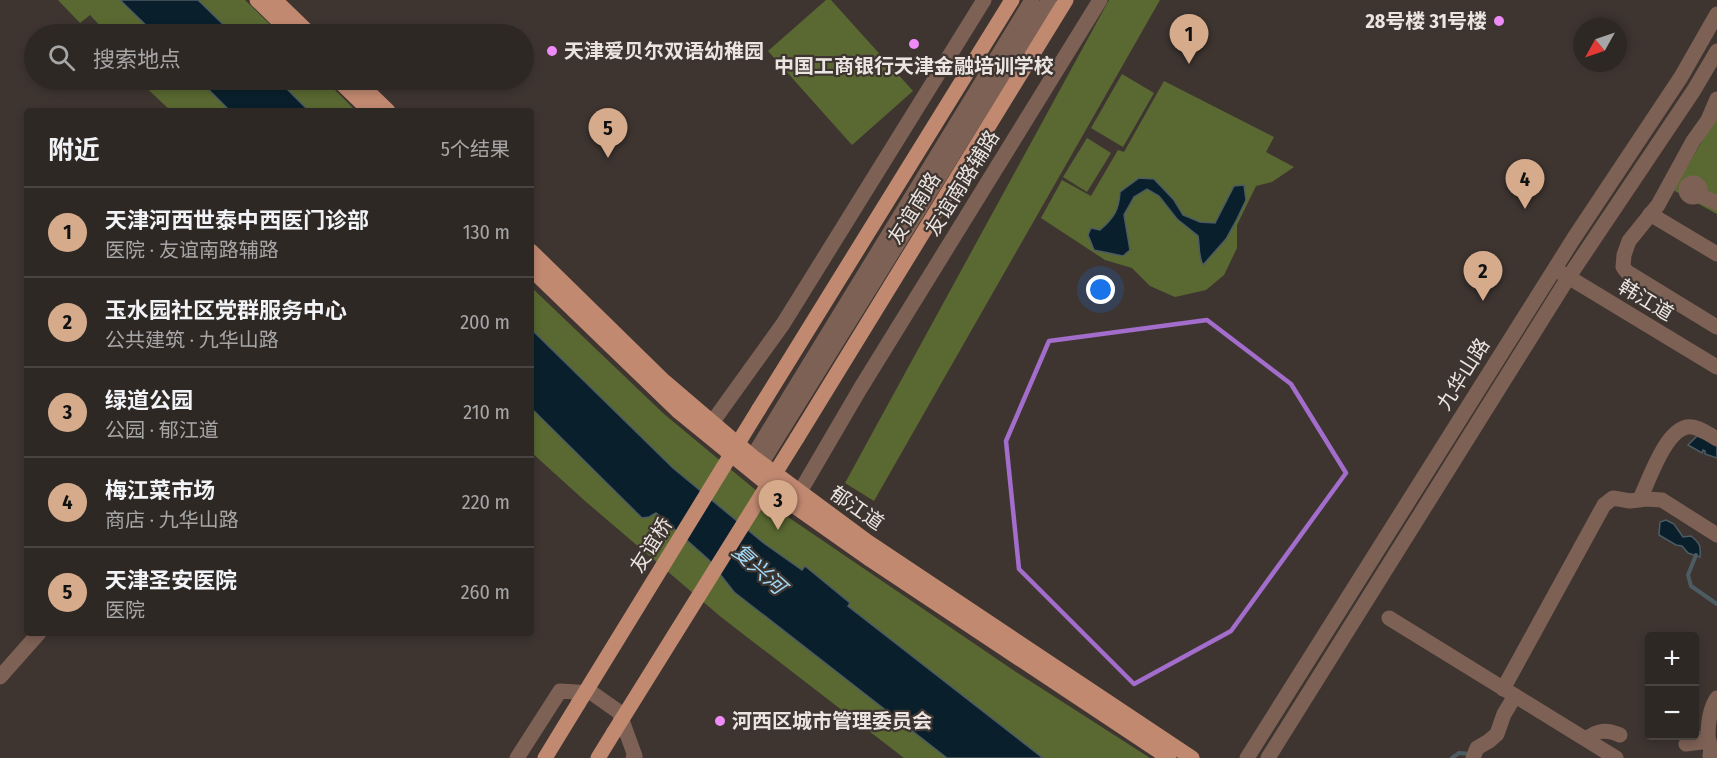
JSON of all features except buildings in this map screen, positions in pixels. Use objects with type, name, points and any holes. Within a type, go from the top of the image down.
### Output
[{"type":"main road","points":[[257,0],[282,24]]},
{"type":"main road","points":[[275,0],[300,24]]},
{"type":"main road","name":"友谊南路","points":[[759,409],[1012,0]]},
{"type":"main road","name":"友谊南路","points":[[598,758],[1066,0]]},
{"type":"main road","points":[[348,90],[367,108]]},
{"type":"main road","points":[[366,90],[385,108]]},
{"type":"main road","name":"郁江道","points":[[534,254],[664,381],[707,428]]},
{"type":"main road","name":"郁江道","points":[[534,272],[653,388],[707,428],[871,560],[1169,758]]},
{"type":"main road","name":"友谊桥","points":[[545,758],[759,409]]},
{"type":"main road","name":"郁江道","points":[[796,499],[868,542],[1192,758]]},
{"type":"street","points":[[707,428],[783,324],[984,0]]},
{"type":"street","points":[[754,466],[1032,0]]},
{"type":"street","points":[[754,466],[1049,0]]},
{"type":"street","name":"友谊南路辅路","points":[[796,499],[860,389],[1100,0]]},
{"type":"street","name":"九华山路","points":[[1247,758],[1555,268],[1681,77],[1717,14]]},
{"type":"street","name":"九华山路","points":[[1268,758],[1568,278],[1694,90],[1717,51]]},
{"type":"street","points":[[1717,99],[1708,120],[1693,141],[1658,205],[1629,241],[1623,267],[1627,272],[1717,327]]},
{"type":"street","points":[[1672,180],[1717,203]]},
{"type":"street","points":[[1650,214],[1717,254]]},
{"type":"street","name":"韩江道","points":[[1555,268],[1717,367]]},
{"type":"street","points":[[1640,499],[1670,437],[1687,427],[1696,427],[1717,439]]},
{"type":"street","points":[[1475,753],[1497,734],[1509,693],[1604,505],[1613,498],[1630,501],[1662,500],[1717,535]]},
{"type":"street","points":[[1389,618],[1616,758]]},
{"type":"street","points":[[0,677],[36,636]]},
{"type":"street","points":[[517,758],[560,691],[592,693],[619,712],[635,756],[633,758]]},
{"type":"street","points":[[1686,744],[1709,741],[1713,704],[1717,698]]},
{"type":"street","points":[[1586,739],[1594,732],[1605,730],[1620,735]]},
{"type":"highlighted area","points":[[1207,320],[1291,384],[1346,473],[1231,631],[1134,684],[1019,569],[1006,441],[1049,341]]},
{"type":"green space","points":[[58,0],[120,0],[145,24],[98,24],[90,15],[80,23]]},
{"type":"green space","points":[[198,0],[245,0],[270,24],[223,24]]},
{"type":"green space","points":[[826,0],[831,0],[913,91],[852,145],[768,51]]},
{"type":"green space","points":[[1109,0],[1160,0],[874,501],[845,483]]},
{"type":"green space","points":[[1122,74],[1154,93],[1123,147],[1091,128]]},
{"type":"green space","points":[[1164,81],[1274,137],[1266,152],[1294,167],[1272,182],[1256,186],[1237,225],[1237,248],[1224,275],[1206,290],[1175,297],[1150,286],[1132,268],[1105,260],[1041,218],[1062,180],[1091,196],[1118,150],[1124,152]]},
{"type":"green space","points":[[149,90],[209,90],[227,108],[168,108]]},
{"type":"green space","points":[[288,90],[335,90],[353,108],[306,108]]},
{"type":"green space","points":[[1717,116],[1717,214],[1673,190]]},
{"type":"green space","points":[[1087,138],[1111,153],[1087,192],[1063,177]]},
{"type":"green space","points":[[534,290],[664,414],[788,517],[1016,672],[1150,758],[1043,758],[848,606],[850,603],[804,567],[802,570],[765,544],[673,468],[534,332]]},
{"type":"green space","points":[[534,411],[642,518],[655,513],[709,560],[734,592],[947,758],[904,758],[721,617],[534,455]]},
{"type":"water","points":[[120,0],[198,0],[223,24],[145,24]]},
{"type":"water","points":[[209,90],[288,90],[306,108],[227,108]]},
{"type":"water","points":[[1139,178],[1154,179],[1174,200],[1183,215],[1200,222],[1215,223],[1234,186],[1244,185],[1246,200],[1226,239],[1203,265],[1198,236],[1177,219],[1159,196],[1147,189],[1134,197],[1124,215],[1130,250],[1123,256],[1094,250],[1088,235],[1091,228],[1100,230],[1109,222],[1117,209],[1120,192]]},
{"type":"water","name":"复兴河","points":[[534,332],[673,468],[765,544],[802,570],[805,566],[850,603],[848,606],[1043,758],[947,758],[734,592],[709,560],[656,513],[642,518],[534,411]]},
{"type":"water","points":[[1697,436],[1717,444],[1717,458],[1688,445]]},
{"type":"water","points":[[1666,520],[1674,524],[1683,537],[1691,536],[1696,541],[1700,547],[1700,557],[1688,553],[1682,546],[1659,535],[1660,522]]},
{"type":"waterway","points":[[1696,555],[1688,575],[1691,586],[1717,604]]},
{"type":"waterway","points":[[1699,733],[1705,733]]},
{"type":"waterway","points":[[1452,758],[1459,753],[1470,754]]},
{"type":"place","name":"28号楼 31号楼","points":[[1499,21]]},
{"type":"place","name":"中国工商银行天津金融培训学校","points":[[914,44]]},
{"type":"place","name":"天津爱贝尔双语幼稚园","points":[[552,51]]},
{"type":"place","name":"天津河西世泰中西医门诊部","points":[[1189,64]]},
{"type":"place","name":"天津圣安医院","points":[[608,158]]},
{"type":"place","name":"梅江菜市场","points":[[1525,209]]},
{"type":"place","name":"玉水园社区党群服务中心","points":[[1483,301]]},
{"type":"place","name":"绿道公园","points":[[778,530]]},
{"type":"place","name":"河西区城市管理委员会","points":[[720,721]]}]
